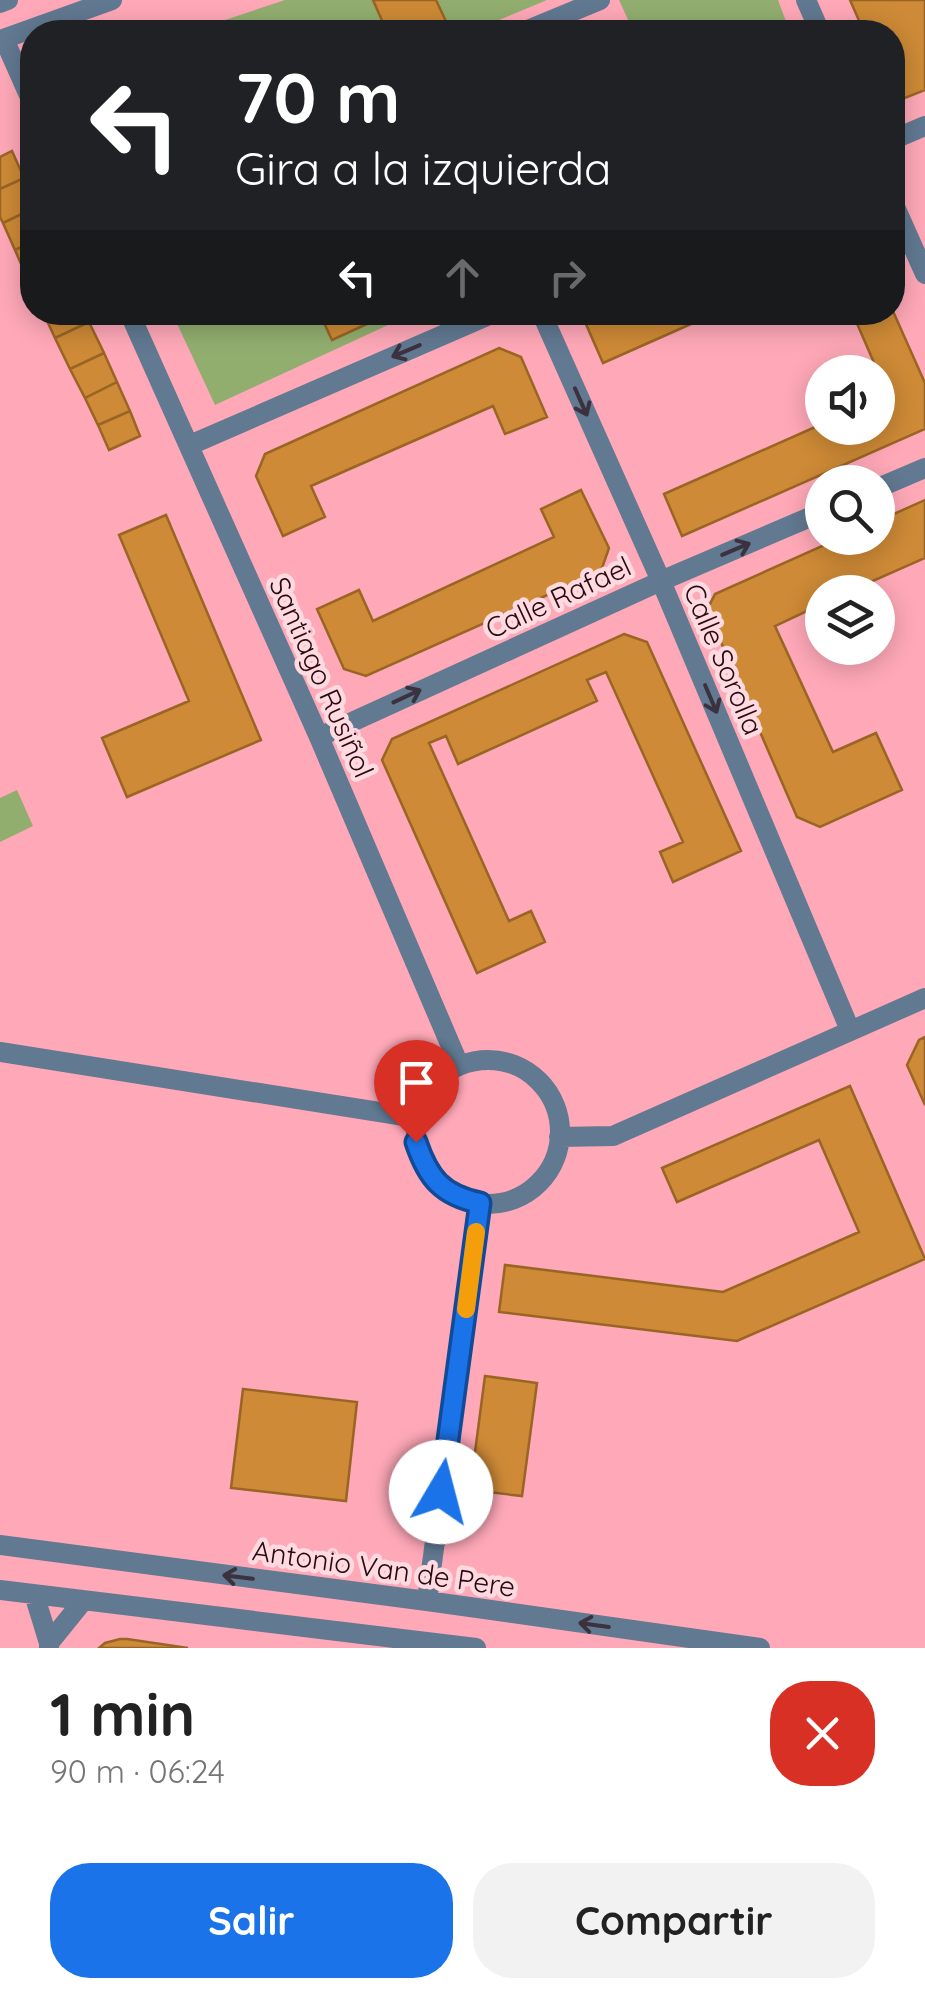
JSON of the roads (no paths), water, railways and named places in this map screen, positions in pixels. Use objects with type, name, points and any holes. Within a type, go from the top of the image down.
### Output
[{"type":"street","points":[[0,3],[8,0]]},
{"type":"street","points":[[57,20],[112,0]]},
{"type":"street","points":[[552,20],[600,0]]},
{"type":"street","points":[[2,40],[20,77]]},
{"type":"street","points":[[905,229],[925,274]]},
{"type":"street","name":"Santiago Rusiñol","points":[[135,325],[319,737],[459,1065]]},
{"type":"street","points":[[190,445],[466,325]]},
{"type":"street","name":"Calle Sorolla","points":[[547,325],[661,580],[850,1030]]},
{"type":"street","points":[[895,481],[925,468]]},
{"type":"street","name":"Calle Rafael","points":[[319,737],[661,580],[805,519]]},
{"type":"street","points":[[559,1137],[613,1136],[925,998]]},
{"type":"street","points":[[0,1052],[417,1118]]},
{"type":"street","points":[[482,1060],[505,1062],[526,1071],[544,1087],[556,1107],[557,1153],[546,1174],[530,1191],[508,1202],[480,1203],[459,1198],[439,1185],[424,1166],[416,1142],[417,1118],[425,1096],[439,1078],[459,1065],[482,1060]]},
{"type":"street","points":[[427,1601],[480,1203]]},
{"type":"street","name":"Antonio Van de Pere","points":[[0,1545],[760,1648]]},
{"type":"street","points":[[0,1590],[476,1648]]},
{"type":"street","points":[[34,1594],[49,1645]]},
{"type":"street","points":[[49,1645],[83,1602]]}]
